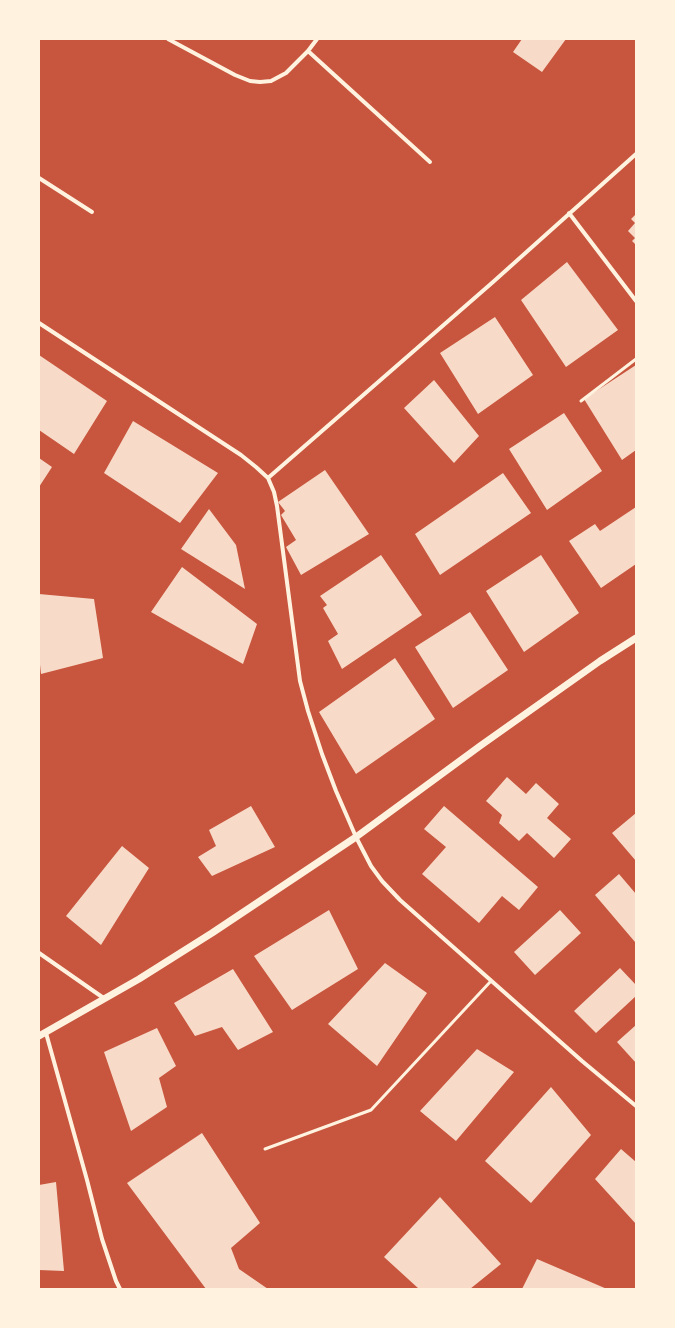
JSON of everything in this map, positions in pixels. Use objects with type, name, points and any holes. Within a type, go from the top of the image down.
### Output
[{"type":"street","points":[[168,39],[235,75],[250,81],[260,82],[271,81],[286,73],[308,51],[317,39]]},
{"type":"street","points":[[308,51],[430,162]]},
{"type":"street","points":[[268,478],[471,302],[636,154]]},
{"type":"street","points":[[39,178],[92,212]]},
{"type":"street","points":[[569,213],[636,302]]},
{"type":"street","points":[[39,323],[240,455],[268,478],[274,492],[277,506],[300,681],[322,754],[336,791],[356,838],[371,866],[382,881],[400,900],[582,1061],[636,1106]]},
{"type":"street","points":[[120,1289],[102,1239],[87,1180],[42,1035],[139,979],[212,933],[356,838],[480,746],[600,661],[636,638]]},
{"type":"street","points":[[39,953],[105,999]]},
{"type":"lane","points":[[581,401],[636,359]]},
{"type":"lane","points":[[265,1149],[371,1110],[491,981]]},
{"type":"building","points":[[522,39],[566,39],[542,72],[513,52]]},
{"type":"building","points":[[636,214],[636,245],[632,241],[635,238],[628,231],[635,223],[631,219]]},
{"type":"building","points":[[567,262],[618,330],[566,367],[521,300]]},
{"type":"building","points":[[495,317],[533,375],[478,414],[440,353]]},
{"type":"building","points":[[39,355],[107,401],[74,454],[39,430]]},
{"type":"building","points":[[636,365],[636,450],[622,460],[584,399]]},
{"type":"building","points":[[434,380],[479,436],[454,463],[404,408]]},
{"type":"building","points":[[564,413],[602,471],[547,510],[509,449]]},
{"type":"building","points":[[133,421],[218,473],[180,523],[104,473]]},
{"type":"building","points":[[39,458],[52,467],[39,487]]},
{"type":"building","points":[[325,470],[369,534],[301,575],[286,547],[296,540],[281,515],[285,511],[278,502]]},
{"type":"building","points":[[503,473],[531,513],[440,575],[415,534]]},
{"type":"building","points":[[636,507],[636,564],[601,588],[569,541],[595,524],[600,531]]},
{"type":"building","points":[[209,509],[236,545],[245,589],[181,549]]},
{"type":"building","points":[[381,555],[422,615],[342,669],[328,641],[338,634],[323,608],[327,605],[320,596]]},
{"type":"building","points":[[541,555],[579,613],[524,652],[486,591]]},
{"type":"building","points":[[182,567],[257,624],[243,664],[151,612]]},
{"type":"building","points":[[39,594],[94,599],[103,658],[41,674],[39,655]]},
{"type":"building","points":[[470,612],[508,670],[453,708],[415,647]]},
{"type":"building","points":[[395,658],[435,719],[356,774],[319,712]]},
{"type":"building","points":[[507,777],[526,794],[536,783],[559,804],[547,818],[571,839],[554,858],[527,833],[519,841],[499,823],[502,815],[486,801]]},
{"type":"building","points":[[251,806],[275,847],[212,876],[198,857],[216,846],[209,830]]},
{"type":"building","points":[[444,806],[538,887],[519,910],[502,896],[479,923],[422,874],[446,847],[424,829]]},
{"type":"building","points":[[636,813],[636,861],[612,833]]},
{"type":"building","points":[[122,846],[149,868],[101,945],[66,916]]},
{"type":"building","points":[[619,874],[636,894],[635,942],[595,895]]},
{"type":"building","points":[[329,910],[358,969],[292,1010],[254,956]]},
{"type":"building","points":[[560,910],[581,933],[535,975],[514,952]]},
{"type":"building","points":[[385,963],[427,993],[377,1066],[328,1024]]},
{"type":"building","points":[[620,968],[636,985],[636,996],[596,1033],[574,1011]]},
{"type":"building","points":[[233,969],[273,1032],[238,1050],[222,1027],[195,1036],[174,1003]]},
{"type":"building","points":[[636,1025],[636,1063],[617,1042]]},
{"type":"building","points":[[157,1028],[176,1066],[159,1078],[167,1107],[131,1131],[104,1052]]},
{"type":"building","points":[[477,1049],[514,1072],[456,1141],[420,1111]]},
{"type":"building","points":[[551,1087],[591,1135],[531,1203],[485,1161]]},
{"type":"building","points":[[202,1133],[260,1223],[231,1248],[239,1269],[268,1289],[206,1289],[127,1183]]},
{"type":"building","points":[[621,1149],[636,1162],[636,1224],[595,1179]]},
{"type":"building","points":[[56,1182],[64,1271],[39,1270],[39,1185]]},
{"type":"building","points":[[440,1197],[501,1264],[470,1289],[419,1289],[384,1257]]},
{"type":"building","points":[[537,1259],[607,1289],[522,1289]]}]
